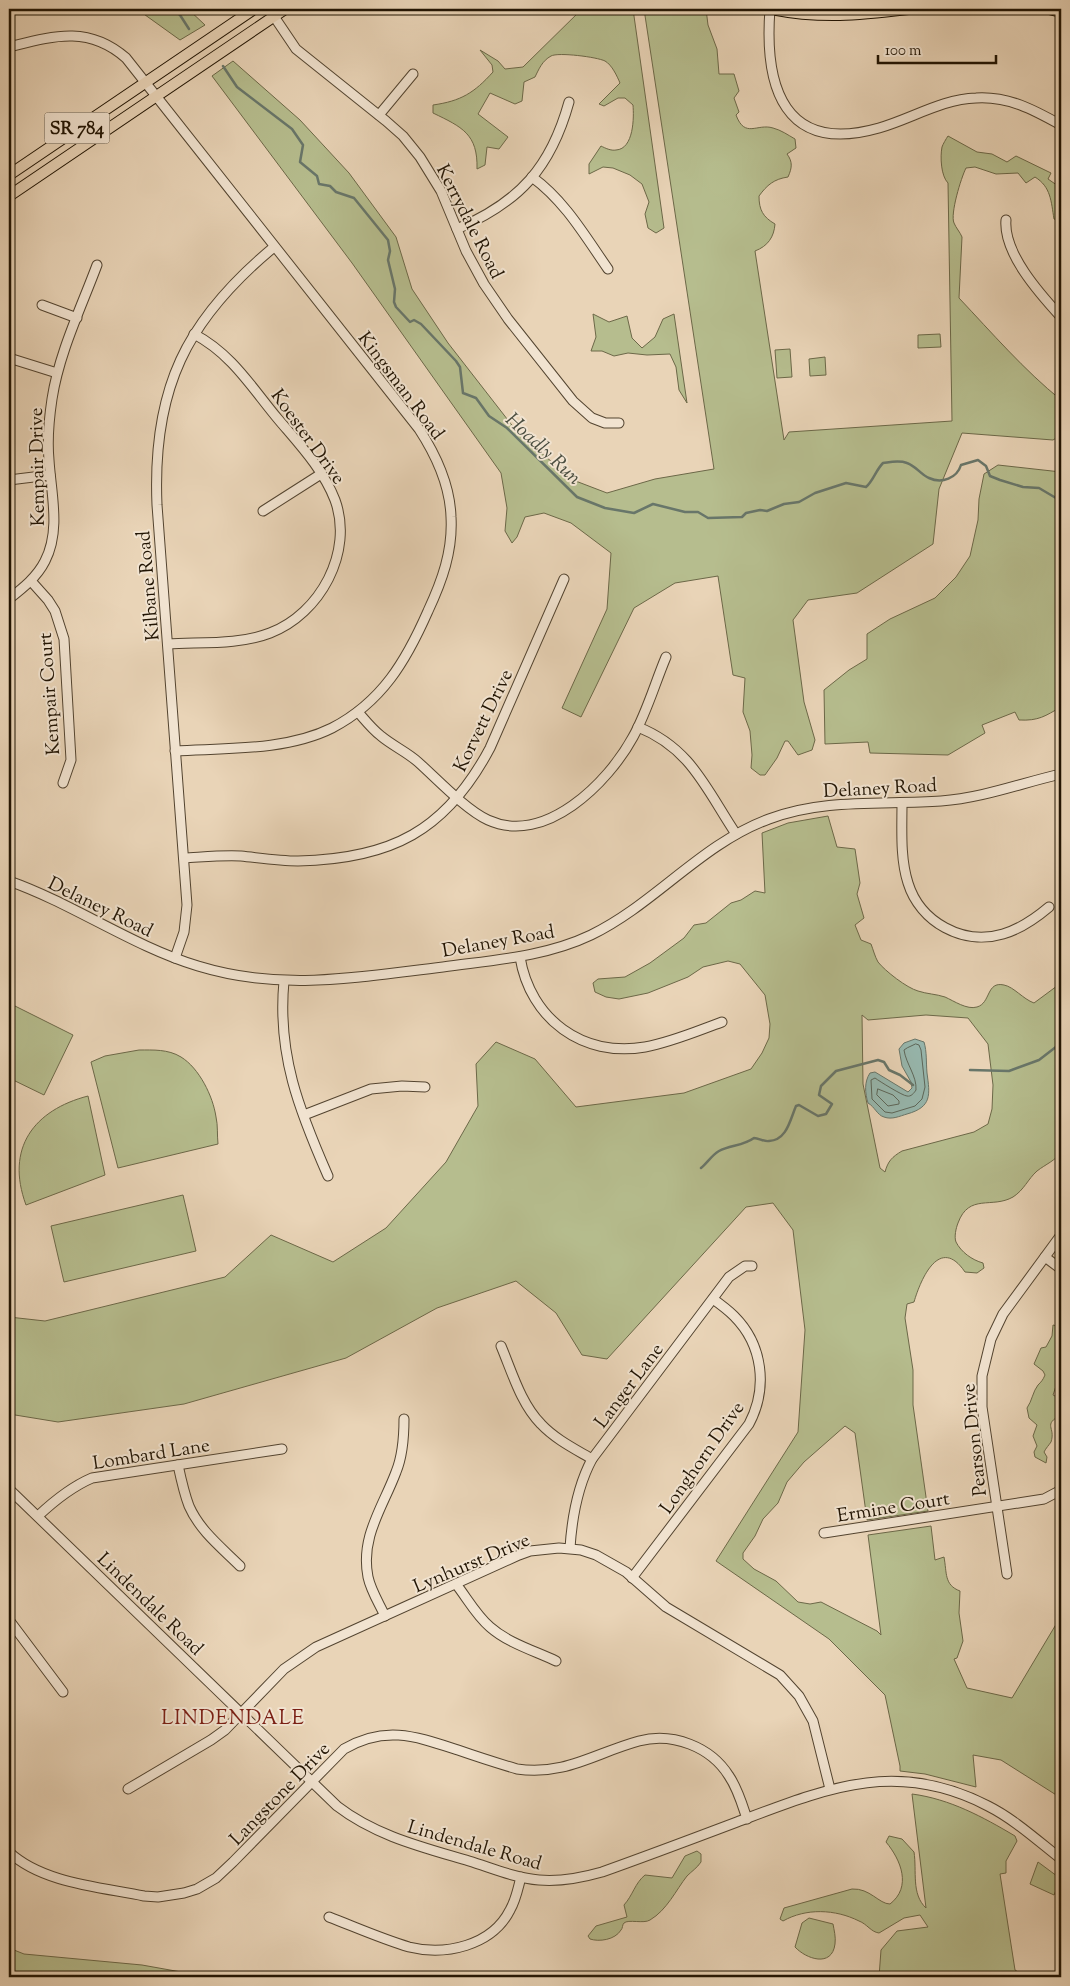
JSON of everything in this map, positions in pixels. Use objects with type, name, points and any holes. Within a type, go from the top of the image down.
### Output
[{"type":"main road","name":"SR 784","points":[[9,175],[254,9]]},
{"type":"main road","name":"SR 784","points":[[9,196],[155,96],[272,12],[285,9]]},
{"type":"main road","points":[[770,9],[813,16],[835,16],[909,9]]},
{"type":"main road","points":[[1049,9],[1061,12]]},
{"type":"street","points":[[770,9],[768,42],[776,89],[788,111],[802,124],[811,129],[833,134],[858,132],[885,126],[953,101],[976,98],[991,98],[1017,103],[1061,125]]},
{"type":"street","name":"Kerrydale Road","points":[[272,12],[296,48],[403,136],[432,175],[441,191],[471,262],[490,294],[573,401],[592,418],[605,423],[619,423]]},
{"type":"street","name":"Kingsman Road","points":[[9,47],[54,36],[70,35],[95,39],[118,51],[126,58],[418,429],[438,462],[450,503],[451,538],[444,573],[415,642],[398,671],[358,712],[331,728],[293,741],[270,745],[175,751]]},
{"type":"street","points":[[379,115],[413,74]]},
{"type":"street","points":[[457,229],[503,205],[532,177],[557,141],[569,102]]},
{"type":"street","points":[[532,177],[556,197],[608,269]]},
{"type":"street","points":[[1006,220],[1006,234],[1022,266],[1061,317]]},
{"type":"street","name":"Kilbane Road","points":[[175,958],[183,937],[186,918],[184,858],[157,505],[157,449],[166,398],[182,356],[194,334],[217,301],[274,246]]},
{"type":"street","name":"Kempair Drive","points":[[9,599],[31,581],[45,561],[53,538],[54,518],[48,443],[50,414],[57,373],[97,265]]},
{"type":"street","points":[[42,305],[77,318]]},
{"type":"street","name":"Koester Drive","points":[[168,644],[257,637],[283,627],[306,610],[316,599],[331,574],[336,561],[339,528],[335,501],[321,474],[230,360],[207,341],[194,334]]},
{"type":"street","points":[[9,358],[57,373]]},
{"type":"street","points":[[263,511],[321,474]]},
{"type":"street","points":[[9,480],[50,475]]},
{"type":"street","name":"Korvett Drive","points":[[184,858],[239,856],[299,861],[361,854],[383,848],[416,834],[459,798],[480,768],[564,579]]},
{"type":"street","name":"Kempair Court","points":[[31,581],[48,600],[55,612],[64,639],[70,760],[63,783]]},
{"type":"street","points":[[358,712],[376,732],[411,756],[477,814],[494,823],[516,827],[544,822],[574,804],[608,774],[623,754],[638,727],[666,657]]},
{"type":"street","points":[[638,727],[657,737],[685,757],[694,767],[736,834]]},
{"type":"street","name":"Delaney Road","points":[[9,881],[44,895],[148,947],[175,958],[223,972],[284,981],[336,980],[520,957],[567,945],[608,926],[642,904],[716,846],[736,834],[771,818],[807,808],[829,805],[942,801],[987,794],[1061,774]]},
{"type":"street","points":[[902,803],[902,841],[908,884],[917,903],[933,921],[951,931],[962,934],[990,936],[1012,931],[1049,907]]},
{"type":"street","points":[[520,957],[525,982],[538,1006],[559,1027],[584,1042],[611,1048],[645,1047],[722,1022]]},
{"type":"street","points":[[284,981],[282,1019],[288,1069],[328,1176]]},
{"type":"street","points":[[304,1115],[371,1090],[402,1086],[425,1087]]},
{"type":"street","name":"Pearson Drive","points":[[1007,1574],[982,1407],[981,1388],[985,1361],[991,1339],[1003,1314],[1061,1235]]},
{"type":"street","points":[[1045,1257],[1061,1269]]},
{"type":"street","name":"Langer Lane","points":[[570,1548],[572,1521],[578,1491],[592,1460],[729,1277],[745,1266],[752,1266]]},
{"type":"street","name":"Longhorn Drive","points":[[632,1578],[748,1424],[758,1404],[761,1374],[758,1356],[753,1343],[734,1316],[713,1299]]},
{"type":"street","points":[[501,1346],[522,1396],[534,1417],[552,1434],[592,1460]]},
{"type":"street","points":[[385,1616],[368,1577],[367,1550],[373,1523],[400,1462],[403,1447],[404,1419]]},
{"type":"street","name":"Lombard Lane","points":[[38,1516],[62,1494],[92,1478],[282,1449]]},
{"type":"street","points":[[178,1465],[185,1495],[195,1517],[210,1536],[240,1566]]},
{"type":"street","name":"Lindendale Road","points":[[9,1489],[311,1781],[353,1818],[392,1837],[521,1877],[552,1881],[590,1876],[830,1789],[887,1781],[933,1786],[954,1792],[988,1806],[1003,1815],[1061,1859]]},
{"type":"street","name":"Ermine Court","points":[[824,1533],[1044,1499],[1061,1490]]},
{"type":"street","name":"Lynhurst Drive","points":[[128,1790],[211,1740],[242,1714],[284,1669],[296,1659],[323,1643],[520,1555],[547,1548],[582,1550],[608,1560],[666,1607],[768,1667],[790,1685],[799,1696],[813,1721],[830,1789]]},
{"type":"street","points":[[456,1584],[490,1628],[510,1640],[556,1661]]},
{"type":"street","points":[[9,1620],[64,1692]]},
{"type":"street","name":"Langstone Drive","points":[[9,1852],[27,1866],[54,1877],[144,1896],[158,1897],[197,1889],[216,1878],[233,1862],[344,1749],[363,1739],[388,1734],[415,1736],[517,1769],[530,1771],[557,1770],[639,1741],[664,1738],[691,1744],[722,1766],[735,1787],[747,1819]]},
{"type":"street","points":[[329,1917],[409,1946],[426,1950],[454,1948],[477,1942],[503,1922],[514,1901],[521,1877]]},
{"type":"green space","points":[[129,9],[188,9],[205,25],[180,40],[141,12]]},
{"type":"green space","points":[[582,9],[633,9],[664,228],[656,233],[648,228],[645,214],[649,202],[642,184],[630,175],[613,168],[603,167],[589,174],[589,164],[601,146],[612,150],[622,148],[632,132],[633,105],[625,98],[618,98],[604,106],[599,104],[620,83],[612,68],[605,61],[578,56],[551,56],[539,68],[535,77],[524,82],[522,101],[515,104],[490,93],[478,114],[508,137],[499,149],[487,147],[485,165],[477,169],[475,147],[466,133],[433,113],[433,105],[452,101],[466,95],[493,72],[492,65],[480,50],[498,61],[505,69],[523,67]]},
{"type":"green space","points":[[644,9],[706,9],[708,25],[717,49],[719,74],[734,74],[739,91],[734,98],[739,112],[736,115],[740,122],[743,126],[752,129],[767,127],[776,129],[795,139],[796,148],[787,154],[791,165],[788,177],[771,183],[759,196],[762,213],[775,224],[770,240],[763,247],[755,251],[784,440],[789,432],[952,421],[948,183],[942,171],[941,161],[942,147],[948,136],[977,152],[992,154],[1007,162],[1016,156],[1051,173],[1048,179],[1061,188],[1061,221],[1054,219],[1051,200],[1047,190],[1035,177],[1026,183],[1018,173],[996,174],[975,167],[966,168],[961,180],[953,218],[962,237],[959,298],[1021,364],[1061,400],[1061,435],[1053,440],[962,433],[939,489],[933,544],[857,593],[808,600],[793,620],[804,702],[815,740],[812,750],[798,755],[788,741],[785,741],[777,758],[765,775],[760,775],[751,768],[750,731],[743,712],[745,678],[733,675],[718,576],[675,583],[634,608],[581,717],[562,708],[607,609],[611,553],[571,523],[544,513],[525,517],[517,537],[512,543],[505,531],[507,508],[501,473],[352,263],[212,76],[233,61],[300,120],[349,173],[396,237],[412,289],[448,343],[518,433],[573,480],[607,493],[655,479],[714,469]]},
{"type":"green space","points":[[593,314],[609,322],[627,316],[632,338],[642,348],[655,337],[663,319],[674,314],[687,403],[679,390],[676,367],[670,354],[647,355],[628,353],[614,356],[602,351],[591,351],[596,337]]},
{"type":"green space","points":[[940,334],[941,347],[918,348],[918,335]]},
{"type":"green space","points":[[790,349],[792,377],[777,378],[775,350]]},
{"type":"green space","points":[[825,357],[826,375],[810,376],[809,359]]},
{"type":"green space","points":[[998,465],[1061,472],[1061,707],[1037,719],[1019,720],[1015,712],[982,725],[985,733],[948,755],[870,753],[868,742],[825,744],[824,690],[849,670],[867,659],[867,634],[890,619],[935,598],[956,577],[970,556],[978,520],[979,499],[984,474]]},
{"type":"green space","points":[[828,816],[837,847],[855,849],[860,883],[857,894],[864,918],[855,925],[861,940],[871,944],[881,966],[913,989],[945,997],[961,1005],[973,1008],[985,1001],[994,986],[1008,986],[1034,1003],[1061,983],[1061,1152],[1037,1171],[1013,1197],[997,1202],[975,1205],[968,1208],[963,1214],[956,1230],[956,1242],[967,1255],[983,1263],[984,1268],[977,1273],[965,1272],[956,1262],[947,1258],[940,1259],[927,1272],[921,1282],[914,1302],[907,1304],[905,1318],[913,1370],[913,1405],[928,1511],[867,1520],[855,1433],[845,1426],[804,1462],[787,1482],[778,1503],[763,1519],[755,1536],[743,1553],[743,1559],[754,1569],[776,1581],[798,1602],[810,1604],[821,1602],[877,1631],[881,1635],[868,1535],[931,1526],[935,1560],[944,1557],[949,1582],[960,1591],[959,1613],[963,1641],[957,1658],[954,1659],[967,1688],[1012,1698],[1061,1616],[1061,1798],[1001,1760],[973,1755],[976,1787],[925,1774],[900,1771],[885,1695],[829,1639],[716,1561],[798,1432],[805,1330],[793,1230],[773,1203],[746,1207],[607,1359],[582,1355],[556,1313],[516,1281],[437,1308],[346,1358],[184,1404],[58,1422],[9,1414],[9,1317],[45,1321],[225,1277],[271,1235],[333,1262],[386,1228],[446,1162],[478,1106],[476,1064],[496,1042],[535,1059],[576,1107],[684,1093],[751,1069],[769,1038],[770,1024],[765,995],[740,964],[728,961],[703,967],[688,977],[648,993],[619,999],[606,997],[595,992],[593,983],[598,979],[625,977],[650,963],[684,938],[694,925],[706,923],[731,903],[741,900],[755,891],[765,893],[762,833],[788,823]],"holes":[[[862,1015],[868,1020],[926,1015],[968,1018],[988,1044],[993,1085],[992,1109],[988,1124],[974,1132],[902,1151],[891,1160],[885,1172],[880,1168],[863,1084]]]},
{"type":"green space","points":[[9,1003],[73,1035],[44,1095],[9,1078]]},
{"type":"green space","points":[[139,1050],[160,1050],[171,1053],[181,1057],[194,1068],[212,1100],[217,1120],[218,1144],[118,1168],[91,1062],[105,1056]]},
{"type":"green space","points":[[88,1096],[105,1175],[26,1205],[20,1185],[19,1166],[22,1149],[29,1134],[39,1122],[53,1111],[69,1102]]},
{"type":"green space","points":[[183,1195],[196,1251],[64,1282],[51,1226]]},
{"type":"green space","points":[[1053,1325],[1061,1327],[1061,1371],[1053,1395],[1061,1399],[1061,1415],[1055,1418],[1051,1424],[1051,1442],[1044,1452],[1047,1457],[1046,1463],[1035,1457],[1034,1452],[1037,1446],[1033,1436],[1037,1425],[1029,1418],[1027,1408],[1036,1387],[1045,1375],[1034,1364],[1041,1348],[1046,1347],[1052,1336]]},
{"type":"green space","points":[[912,1794],[953,1804],[1015,1836],[1017,1841],[1006,1861],[1006,1873],[1000,1874],[1015,1970],[1026,1977],[879,1977],[881,1950],[897,1931],[928,1927],[920,1915],[904,1918],[879,1933],[862,1922],[830,1912],[811,1912],[783,1921],[780,1919],[784,1908],[852,1889],[864,1891],[882,1902],[890,1904],[901,1890],[902,1873],[896,1857],[886,1842],[889,1836],[902,1839],[914,1852],[916,1889],[921,1902],[926,1908]]},
{"type":"green space","points":[[697,1851],[701,1854],[701,1862],[687,1876],[656,1916],[644,1922],[626,1922],[623,1924],[622,1929],[611,1938],[602,1940],[590,1939],[588,1936],[596,1926],[627,1917],[624,1905],[645,1875],[672,1878],[685,1856]]},
{"type":"green space","points":[[1038,1862],[1061,1879],[1054,1895],[1030,1884]]},
{"type":"green space","points":[[809,1918],[833,1924],[835,1944],[833,1952],[824,1959],[812,1958],[795,1947],[802,1923]]},
{"type":"green space","points":[[9,1948],[24,1954],[142,1965],[209,1977],[9,1977]]},
{"type":"water","points":[[915,1039],[924,1042],[925,1046],[929,1088],[928,1099],[921,1108],[915,1111],[896,1117],[884,1117],[868,1103],[866,1088],[868,1076],[870,1073],[875,1072],[908,1092],[912,1088],[911,1082],[902,1066],[899,1049],[904,1043]]},
{"type":"waterway","name":"Hoadly Run","points":[[172,9],[180,15],[189,29]]},
{"type":"waterway","name":"Hoadly Run","points":[[223,66],[237,87],[292,129],[303,145],[300,162],[317,176],[319,184],[330,186],[336,192],[354,198],[388,240],[390,251],[388,260],[395,289],[394,302],[396,307],[410,322],[414,320],[421,324],[456,361],[460,367],[463,393],[476,398],[489,416],[507,428],[577,497],[605,508],[634,513],[653,504],[685,512],[698,512],[708,518],[742,517],[746,513],[760,510],[767,511],[784,504],[799,502],[815,493],[846,483],[866,487],[883,463],[898,461],[907,463],[926,477],[934,480],[944,480],[953,476],[961,465],[978,460],[986,466],[990,476],[1023,487],[1039,488],[1061,501]]},
{"type":"waterway","name":"Hoadly Run","points":[[1061,528],[1061,537]]},
{"type":"waterway","points":[[970,1070],[1009,1071],[1039,1060],[1061,1043]]},
{"type":"waterway","points":[[701,1168],[723,1149],[745,1143],[754,1138],[767,1141],[780,1137],[787,1128],[796,1106],[799,1105],[818,1116],[826,1114],[832,1104],[819,1095],[821,1086],[836,1071],[878,1060],[884,1062],[889,1070],[900,1075],[913,1085]]},
{"type":"district","name":"LINDENDALE","points":[[233,1717]]}]
